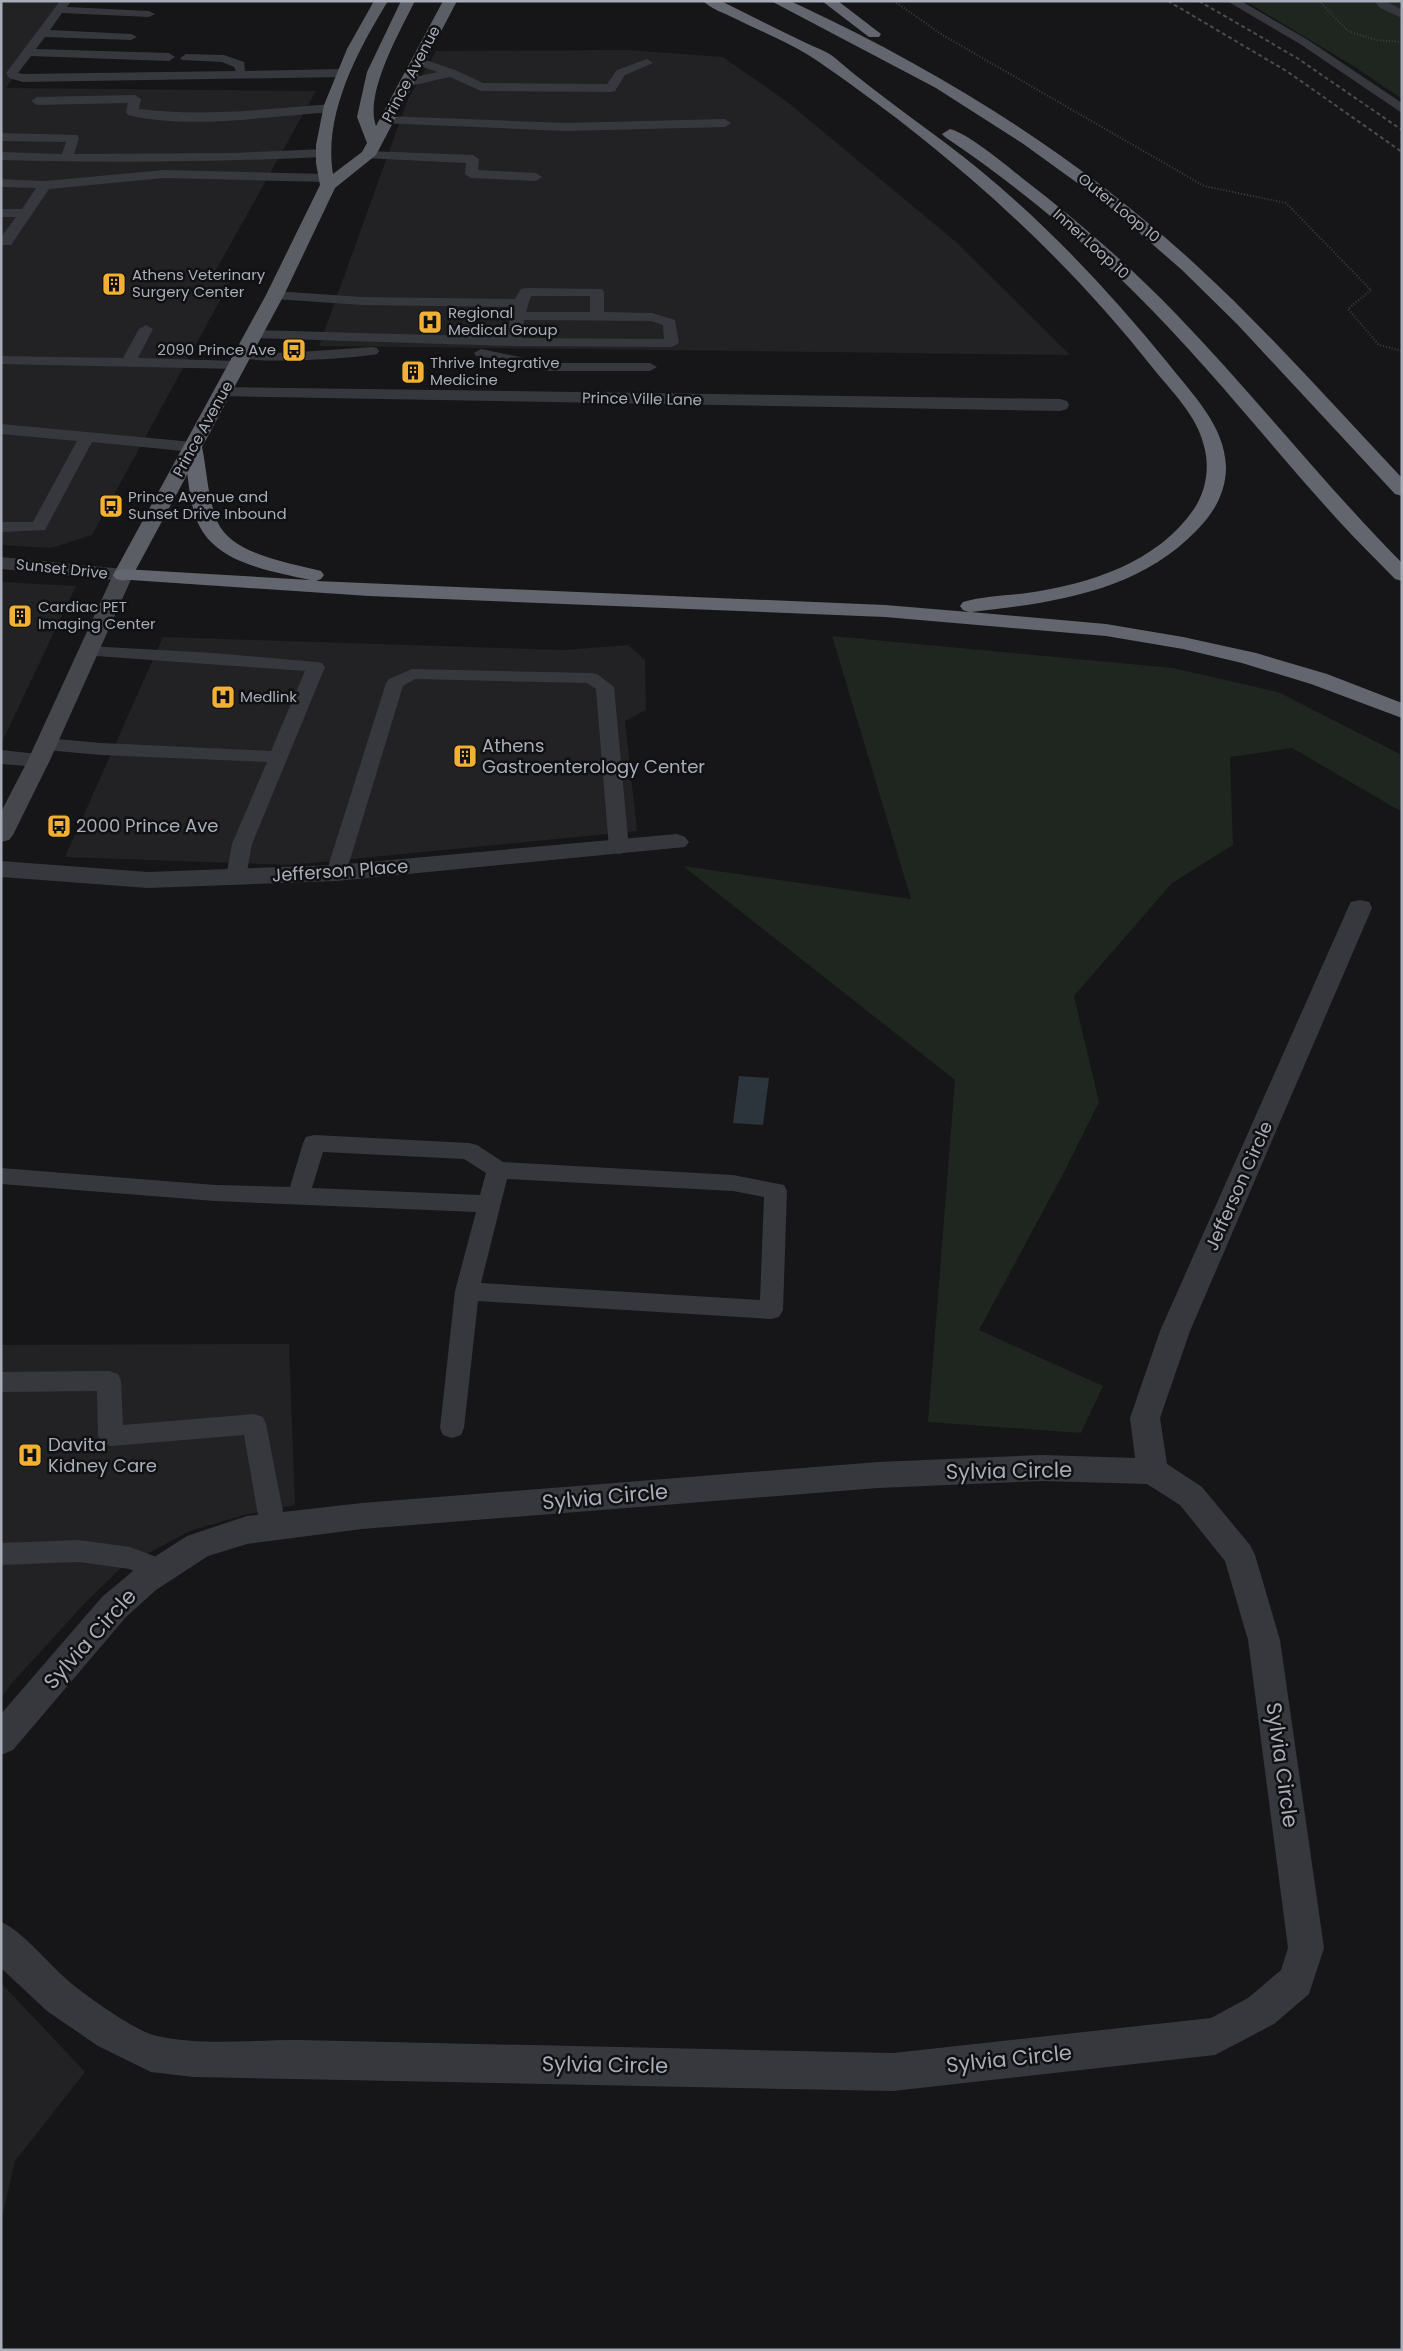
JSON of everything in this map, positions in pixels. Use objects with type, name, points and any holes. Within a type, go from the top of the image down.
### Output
[{"type":"highway","points":[[371,149],[365,117],[374,72],[408,1]]},
{"type":"highway","name":"Prince Avenue","points":[[123,575],[275,295],[327,182],[371,149],[450,1]]},
{"type":"highway","name":"Inner Loop 10","points":[[710,1],[815,52],[885,92],[966,144],[1085,237],[1180,329],[1338,508],[1402,575]]},
{"type":"highway","name":"Outer Loop 10","points":[[778,1],[881,52],[959,95],[1049,154],[1152,234],[1233,309],[1402,490]]},
{"type":"highway","points":[[829,1],[959,95]]},
{"type":"highway","points":[[327,182],[324,139],[332,108],[344,73],[376,3]]},
{"type":"highway","points":[[815,52],[921,129],[1007,202],[1068,259],[1115,309],[1187,399],[1208,432],[1216,458],[1216,482],[1210,502],[1191,527],[1171,546],[1138,567],[1096,583],[1053,594],[959,607],[885,611]]},
{"type":"highway","points":[[193,447],[208,523],[220,540],[246,556],[369,590]]},
{"type":"highway","points":[[123,575],[369,590],[885,611],[1106,630],[1183,643],[1248,658],[1319,680],[1402,711]]},
{"type":"main road","name":"Prince Avenue","points":[[1,835],[42,752],[123,575]]},
{"type":"street","name":"Prince Ville Lane","points":[[224,392],[1060,406]]},
{"type":"street","name":"Sunset Drive","points":[[1,563],[123,575]]},
{"type":"street","points":[[1,757],[42,752]]},
{"type":"street","name":"Jefferson Place","points":[[1,869],[148,880],[236,877],[336,873],[677,842]]},
{"type":"street","name":"Jefferson Circle","points":[[1152,1471],[1145,1418],[1175,1331],[1360,908]]},
{"type":"street","name":"Sylvia Circle","points":[[1,1739],[114,1607],[145,1580],[198,1546],[247,1530],[362,1516],[878,1475],[1042,1468],[1152,1471],[1191,1496],[1240,1555],[1264,1640],[1306,1948],[1296,1981],[1261,2011],[1215,2036],[893,2072],[202,2058],[156,2055],[110,2033],[72,2009],[29,1972],[1,1940]]},
{"type":"lane","points":[[1232,1],[1304,42],[1402,110]]},
{"type":"lane","points":[[1379,1],[1384,6],[1402,15]]},
{"type":"lane","points":[[149,14],[63,5],[12,73],[23,78],[344,73]]},
{"type":"lane","points":[[42,33],[130,37]]},
{"type":"lane","points":[[28,52],[168,57]]},
{"type":"lane","points":[[186,58],[231,60],[240,65],[240,74]]},
{"type":"lane","points":[[417,61],[451,73],[481,88],[611,88],[621,73],[647,63]]},
{"type":"lane","points":[[405,83],[451,73]]},
{"type":"lane","points":[[37,101],[135,99],[132,112],[159,116],[224,117],[332,108]]},
{"type":"lane","points":[[386,120],[565,127],[725,123]]},
{"type":"lane","points":[[1,137],[73,138],[67,158]]},
{"type":"lane","points":[[371,149],[473,159],[471,174],[536,177]]},
{"type":"lane","points":[[1,156],[67,158],[232,157],[324,153]]},
{"type":"lane","points":[[1,183],[45,185],[164,174],[327,182]]},
{"type":"lane","points":[[1,241],[6,242],[45,185]]},
{"type":"lane","points":[[1,213],[25,213]]},
{"type":"lane","points":[[513,342],[518,310],[526,292],[596,292],[597,317]]},
{"type":"lane","points":[[254,334],[513,342],[672,343],[670,323],[652,317],[597,317],[518,310],[275,295]]},
{"type":"lane","points":[[128,363],[146,329]]},
{"type":"lane","points":[[1,360],[128,363],[240,360],[377,351],[498,353],[529,364],[550,367],[650,367]]},
{"type":"lane","points":[[1,429],[193,447]]},
{"type":"lane","points":[[1,527],[39,527],[87,436]]},
{"type":"lane","points":[[88,651],[213,658],[316,668],[242,844],[236,877]]},
{"type":"lane","points":[[336,873],[394,683],[412,674],[591,678],[605,686],[619,848]]},
{"type":"lane","points":[[42,752],[101,749],[278,757]]},
{"type":"lane","points":[[298,1197],[314,1143],[469,1151],[498,1170],[733,1183],[776,1191],[771,1310],[467,1291]]},
{"type":"lane","points":[[452,1428],[467,1291],[498,1170]]},
{"type":"lane","points":[[1,1176],[215,1193],[488,1204]]},
{"type":"lane","points":[[1,1382],[109,1381],[111,1436],[254,1424],[273,1527]]},
{"type":"lane","points":[[1,1554],[79,1551],[130,1558],[161,1570]]},
{"type":"path","points":[[894,1],[944,36],[1204,186],[1286,203],[1371,290],[1348,309],[1378,345],[1402,351]]},
{"type":"path","points":[[1319,1],[1348,31],[1376,40],[1402,42]]},
{"type":"shaded area","points":[[1,1],[69,1],[6,88],[316,91],[216,270],[236,271],[92,535],[51,548],[1,545]]},
{"type":"shaded area","points":[[1245,1],[1402,1],[1402,99],[1355,67]]},
{"type":"shaded area","points":[[629,50],[723,57],[790,104],[956,242],[1070,355],[319,346],[408,99],[436,51]]},
{"type":"shaded area","points":[[1,582],[76,586],[1,744]]},
{"type":"shaded area","points":[[832,636],[1173,668],[1278,692],[1402,755],[1402,812],[1292,748],[1230,757],[1233,845],[1172,883],[1074,996],[1099,1102],[1063,1174],[979,1330],[1103,1386],[1081,1433],[928,1422],[955,1080],[683,866],[911,899]]},
{"type":"shaded area","points":[[163,637],[565,650],[628,645],[645,660],[646,710],[625,721],[637,831],[291,865],[65,857]]},
{"type":"shaded area","points":[[739,1076],[769,1078],[763,1125],[733,1123]]},
{"type":"shaded area","points":[[289,1344],[295,1505],[244,1515],[190,1531],[122,1567],[85,1603],[11,1684],[1,1698],[1,1345]]},
{"type":"shaded area","points":[[1,1983],[85,2072],[15,2161],[1,2221]]},
{"type":"railway","points":[[1168,1],[1288,72],[1402,152]]},
{"type":"railway","points":[[1199,1],[1297,58],[1402,130]]},
{"type":"place","name":"Athens Veterinary Surgery Center","points":[[114,284]]},
{"type":"place","name":"Regional Medical Group","points":[[430,322]]},
{"type":"place","name":"2090 Prince Ave","points":[[294,350]]},
{"type":"place","name":"Thrive Integrative Medicine","points":[[413,372]]},
{"type":"place","name":"Prince Avenue and Sunset Drive Inbound","points":[[111,506]]},
{"type":"place","name":"Cardiac PET Imaging Center","points":[[20,616]]},
{"type":"place","name":"Medlink","points":[[223,697]]},
{"type":"place","name":"Athens Gastroenterology Center","points":[[465,756]]},
{"type":"place","name":"2000 Prince Ave","points":[[59,826]]},
{"type":"place","name":"Davita Kidney Care","points":[[30,1455]]}]
